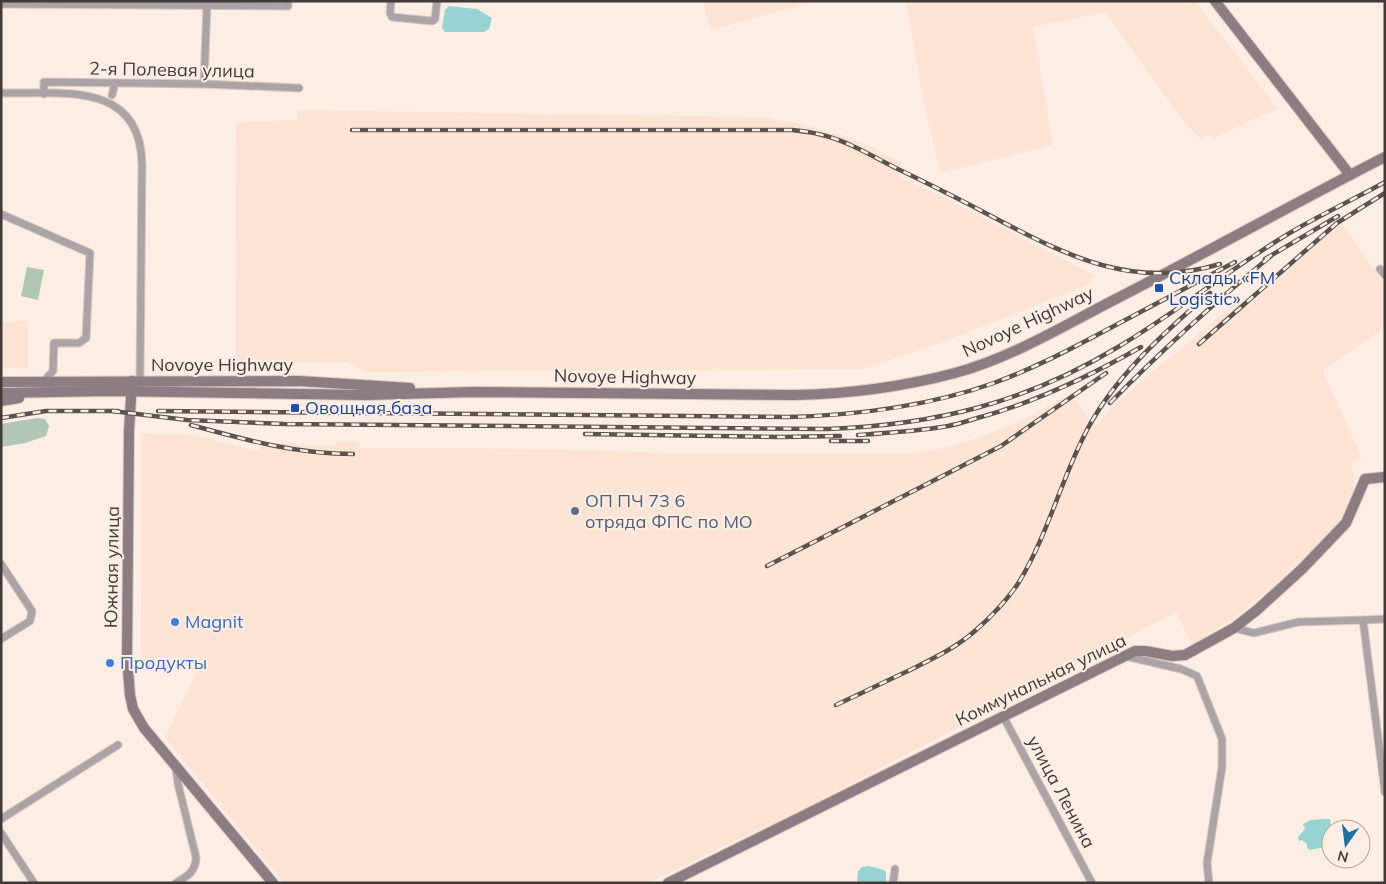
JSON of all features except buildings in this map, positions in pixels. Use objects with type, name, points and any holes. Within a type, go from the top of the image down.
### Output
[{"type":"street","points":[[1,4],[288,6],[288,1]]},
{"type":"street","points":[[391,1],[390,13],[392,17],[434,21],[437,1]]},
{"type":"street","points":[[1215,1],[1350,175]]},
{"type":"street","points":[[203,4],[204,84]]},
{"type":"street","name":"2-я Полевая улица","points":[[44,94],[44,82],[204,84],[299,88]]},
{"type":"street","points":[[112,95],[114,83]]},
{"type":"street","points":[[1,93],[89,96],[108,102],[126,115],[137,132],[142,165],[134,385]]},
{"type":"street","name":"Novoye Highway","points":[[1,382],[62,381],[365,395],[472,392],[835,394],[901,385],[955,373],[984,364],[1048,334],[1166,274],[1385,157]]},
{"type":"street","points":[[1,214],[90,253],[86,338],[79,343],[54,343],[54,371],[62,381]]},
{"type":"street","points":[[44,381],[54,371]]},
{"type":"street","name":"Novoye Highway","points":[[1,393],[65,392],[134,385]]},
{"type":"street","name":"Южная улица","points":[[134,385],[129,431],[127,648],[130,694],[134,709],[144,728],[176,769],[273,883]]},
{"type":"street","points":[[1,400],[65,392]]},
{"type":"street","name":"Коммунальная улица","points":[[668,883],[1135,650],[1172,656],[1185,655],[1234,628],[1302,569],[1346,523],[1366,479],[1385,477]]},
{"type":"street","points":[[1,564],[32,611],[30,621],[1,639]]},
{"type":"street","points":[[1234,628],[1254,633],[1298,622],[1385,619]]},
{"type":"street","points":[[1364,620],[1385,792]]},
{"type":"street","points":[[1125,656],[1181,669],[1197,676],[1222,739],[1222,767],[1207,863],[1210,883]]},
{"type":"street","name":"улица Ленина","points":[[1003,716],[1092,883]]},
{"type":"street","points":[[1,819],[118,745]]},
{"type":"street","points":[[176,769],[196,857],[196,865],[181,882]]},
{"type":"street","points":[[1,832],[34,883]]},
{"type":"street","points":[[893,883],[896,869]]},
{"type":"shaded area","points":[[703,1],[816,1],[711,30]]},
{"type":"shaded area","points":[[906,1],[1195,1],[1277,108],[1214,138],[1209,135],[1200,139],[1181,118],[1105,12],[1033,27],[1053,145],[940,173],[922,92]]},
{"type":"shaded area","points":[[298,110],[760,117],[805,125],[848,137],[902,163],[898,176],[943,197],[1094,275],[1088,285],[940,343],[863,369],[366,372],[348,363],[235,364],[236,122],[297,120]]},
{"type":"shaded area","points":[[1341,222],[1385,285],[1385,327],[1323,371],[1362,458],[1351,463],[1355,486],[1342,518],[1325,538],[1246,609],[1192,645],[1176,612],[811,805],[647,883],[284,883],[165,737],[198,670],[152,667],[144,660],[141,648],[142,433],[195,435],[260,452],[262,442],[336,446],[337,441],[359,442],[361,448],[554,449],[701,454],[905,454],[937,450],[972,440],[1023,420],[1071,393],[1088,418],[1098,424],[1114,404],[1240,299],[1248,307]]},
{"type":"shaded area","points":[[28,321],[28,368],[1,368],[1,322]]},
{"type":"green space","points":[[27,267],[44,270],[38,300],[21,296]]},
{"type":"green space","points":[[37,418],[45,419],[49,426],[46,436],[25,443],[1,447],[1,424]]},
{"type":"water","points":[[449,6],[477,9],[492,18],[489,29],[484,32],[445,32],[442,28],[445,10]]},
{"type":"water","points":[[1321,819],[1321,848],[1310,850],[1307,848],[1307,844],[1302,840],[1299,841],[1298,837],[1305,829],[1303,824],[1311,820]]},
{"type":"water","points":[[869,866],[884,870],[886,873],[886,883],[857,883],[858,871],[862,867]]},
{"type":"railway","points":[[352,130],[792,130],[805,132],[826,136],[855,147],[1048,245],[1103,265],[1130,271],[1159,273],[1189,271],[1220,264]]},
{"type":"railway","points":[[112,411],[187,420],[284,424],[827,429],[867,427],[942,416],[978,408],[1014,396],[1048,383],[1083,366],[1140,334],[1288,234],[1385,182]]},
{"type":"railway","points":[[1199,344],[1337,223],[1385,193]]},
{"type":"railway","points":[[1265,259],[1338,216]]},
{"type":"railway","points":[[1110,403],[1188,328],[1271,256]]},
{"type":"railway","points":[[158,411],[789,417],[866,412],[941,399],[991,384],[1023,371],[1068,350],[1235,262]]},
{"type":"railway","points":[[836,705],[952,648],[976,630],[999,607],[1015,588],[1029,565],[1082,440],[1107,398],[1138,360],[1210,293]]},
{"type":"railway","points":[[858,435],[915,431],[948,426],[1002,411],[1063,387],[1141,347]]},
{"type":"railway","points":[[767,566],[1001,446],[1106,373]]},
{"type":"railway","points":[[1,418],[46,411],[118,411]]},
{"type":"railway","points":[[191,425],[251,441],[291,449],[353,454]]},
{"type":"railway","points":[[585,434],[840,436]]},
{"type":"railway","points":[[831,441],[868,441]]},
{"type":"place","name":"Склады «FM Logistic»","points":[[1159,288]]},
{"type":"place","name":"Овощная база","points":[[295,408]]},
{"type":"place","name":"ОП ПЧ 73 6 отряда ФПС по МО","points":[[575,511]]},
{"type":"place","name":"Magnit","points":[[175,622]]},
{"type":"place","name":"Продукты","points":[[110,663]]}]
